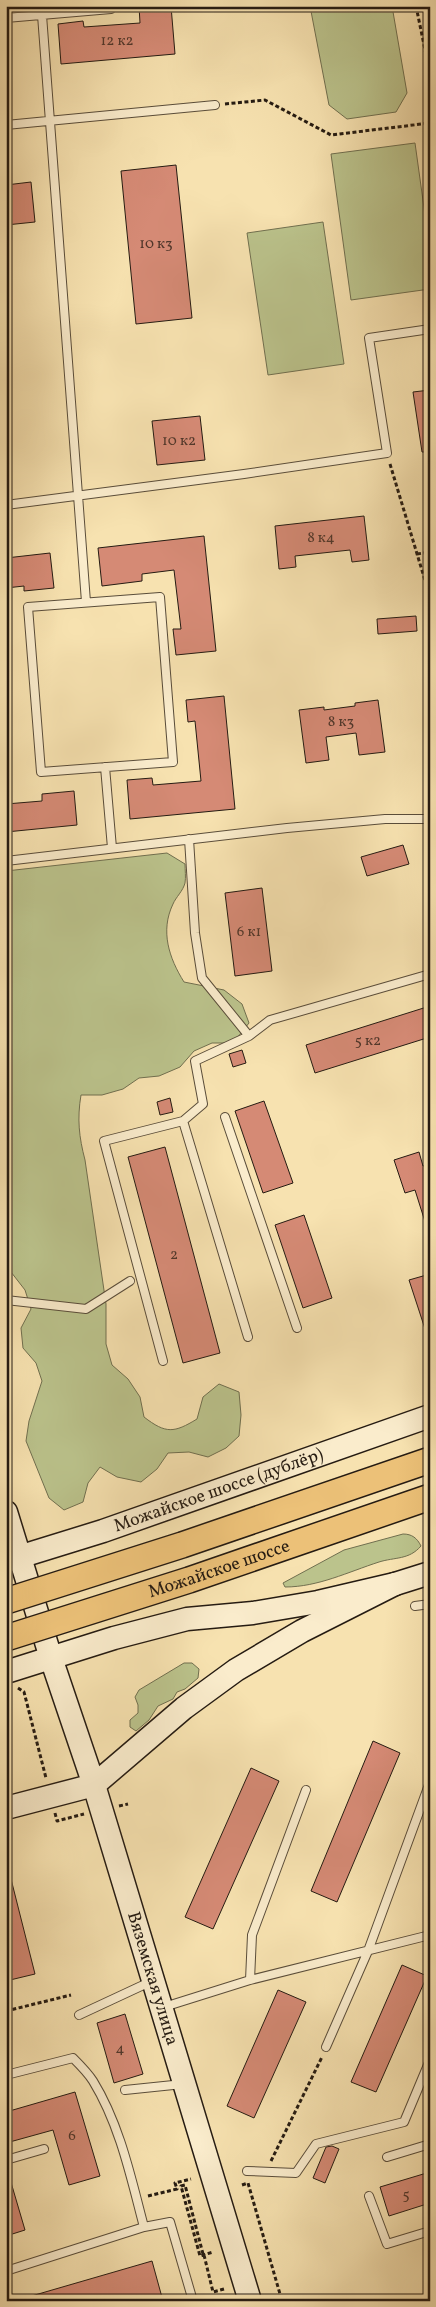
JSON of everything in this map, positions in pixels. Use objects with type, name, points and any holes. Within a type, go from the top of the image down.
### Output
[{"type":"main road","name":"Можайское шоссе (дублёр)","points":[[12,1559],[103,1531],[430,1416]]},
{"type":"main road","name":"Можайское шоссе","points":[[6,1601],[182,1545],[430,1460]]},
{"type":"main road","name":"Можайское шоссе","points":[[6,1638],[189,1580],[430,1497]]},
{"type":"main road","name":"Вяземская улица","points":[[6,1512],[12,1559],[51,1658],[94,1785],[250,2301]]},
{"type":"main road","points":[[9,1678],[51,1658],[114,1638],[187,1619],[253,1613],[318,1602],[396,1584],[430,1573]]},
{"type":"main road","points":[[6,1808],[94,1785],[184,1708],[236,1670],[302,1631],[396,1584]]},
{"type":"lane","points":[[6,18],[110,9],[110,6]]},
{"type":"lane","points":[[42,15],[86,602]]},
{"type":"lane","points":[[6,126],[215,105]]},
{"type":"lane","points":[[6,505],[387,453],[369,338],[430,328]]},
{"type":"lane","points":[[160,597],[172,762],[41,772],[28,607],[86,602],[160,597]]},
{"type":"lane","points":[[106,767],[112,848]]},
{"type":"lane","points":[[6,861],[189,839],[385,819],[430,819]]},
{"type":"lane","points":[[189,839],[195,933],[202,978],[249,1036]]},
{"type":"lane","points":[[163,1362],[104,1142],[182,1121],[203,1104],[194,1061],[249,1036],[270,1020],[430,974]]},
{"type":"lane","points":[[225,1117],[297,1328]]},
{"type":"lane","points":[[182,1121],[248,1337]]},
{"type":"lane","points":[[6,1300],[86,1309],[130,1281]]},
{"type":"lane","points":[[415,1606],[430,1604]]},
{"type":"lane","points":[[326,2047],[368,1951],[430,1782]]},
{"type":"lane","points":[[250,1980],[252,1935],[306,1790]]},
{"type":"lane","points":[[162,2007],[250,1980],[430,1935]]},
{"type":"lane","points":[[79,2015],[154,1980]]},
{"type":"lane","points":[[6,2075],[73,2058],[92,2080],[108,2109],[126,2159],[144,2227]]},
{"type":"lane","points":[[246,2171],[296,2173],[316,2144],[404,2122],[430,2060]]},
{"type":"lane","points":[[125,2090],[185,2084]]},
{"type":"lane","points":[[386,2157],[430,2144]]},
{"type":"lane","points":[[6,2160],[44,2149]]},
{"type":"lane","points":[[369,2196],[387,2244],[430,2231]]},
{"type":"lane","points":[[6,2272],[144,2227],[170,2222],[193,2301]]},
{"type":"path","points":[[416,6],[430,74]]},
{"type":"path","points":[[215,105],[265,100],[331,135],[430,123]]},
{"type":"path","points":[[387,453],[430,597]]},
{"type":"path","points":[[417,554],[430,552]]},
{"type":"path","points":[[9,1678],[24,1692],[57,1821],[102,1810]]},
{"type":"path","points":[[6,2011],[70,1995]]},
{"type":"path","points":[[266,2172],[326,2047]]},
{"type":"path","points":[[136,2199],[177,2189],[175,2184],[191,2179]]},
{"type":"path","points":[[248,2183],[282,2301]]},
{"type":"path","points":[[213,2252],[200,2256],[181,2186],[185,2185],[204,2255],[213,2292],[224,2289]]},
{"type":"green space","points":[[310,6],[392,6],[407,93],[396,112],[347,119],[329,105]]},
{"type":"green space","points":[[415,143],[430,251],[430,289],[351,300],[331,154]]},
{"type":"green space","points":[[323,222],[344,364],[268,375],[247,233]]},
{"type":"green space","points":[[167,853],[185,864],[185,883],[173,904],[167,924],[168,944],[174,963],[184,982],[224,990],[242,1004],[249,1023],[233,1043],[212,1043],[194,1051],[180,1067],[159,1076],[139,1078],[123,1089],[102,1095],[81,1095],[79,1112],[80,1136],[106,1304],[106,1344],[112,1365],[128,1379],[140,1397],[144,1417],[164,1429],[176,1429],[197,1419],[203,1397],[219,1384],[239,1392],[241,1415],[239,1436],[226,1448],[208,1457],[189,1452],[168,1453],[157,1469],[141,1482],[117,1477],[100,1467],[88,1483],[83,1502],[64,1510],[49,1498],[26,1441],[29,1421],[42,1381],[36,1363],[23,1348],[21,1328],[31,1309],[25,1290],[11,1272],[6,1228],[6,871]]},
{"type":"green space","points":[[403,1534],[414,1537],[421,1546],[412,1554],[379,1562],[309,1584],[285,1587],[283,1583],[344,1550]]},
{"type":"green space","points":[[184,1663],[192,1663],[199,1669],[198,1678],[185,1689],[177,1692],[173,1699],[158,1706],[149,1720],[136,1731],[130,1727],[130,1720],[138,1713],[135,1697],[139,1690]]},
{"type":"building","points":[[139,6],[171,6],[175,54],[61,64],[58,24],[83,21],[84,27],[140,23]]},
{"type":"building","points":[[176,165],[192,318],[136,324],[121,171]]},
{"type":"building","points":[[31,182],[35,222],[6,225],[6,185]]},
{"type":"building","points":[[430,390],[430,452],[422,452],[413,392]]},
{"type":"building","points":[[200,416],[205,460],[157,465],[152,421]]},
{"type":"building","points":[[364,516],[369,560],[352,562],[350,550],[295,556],[296,567],[279,569],[275,526]]},
{"type":"building","points":[[204,536],[216,651],[176,655],[173,629],[181,629],[174,570],[142,574],[142,581],[102,586],[98,548]]},
{"type":"building","points":[[50,553],[54,588],[24,591],[24,586],[6,588],[6,558]]},
{"type":"building","points":[[416,616],[417,631],[378,634],[377,619]]},
{"type":"building","points":[[224,696],[235,809],[130,819],[127,780],[152,778],[153,785],[201,781],[195,721],[188,722],[186,700]]},
{"type":"building","points":[[378,700],[385,752],[359,755],[356,733],[326,737],[329,760],[306,763],[299,710],[324,707],[324,710],[355,706],[355,703]]},
{"type":"building","points":[[74,791],[77,825],[6,832],[6,804],[42,801],[42,794]]},
{"type":"building","points":[[403,845],[409,864],[367,876],[361,857]]},
{"type":"building","points":[[262,888],[272,971],[235,976],[225,893]]},
{"type":"building","points":[[430,1006],[430,1037],[315,1073],[306,1045]]},
{"type":"building","points":[[242,1050],[246,1063],[233,1067],[229,1054]]},
{"type":"building","points":[[170,1098],[173,1112],[160,1115],[157,1102]]},
{"type":"building","points":[[264,1101],[293,1183],[263,1193],[235,1111]]},
{"type":"building","points":[[165,1147],[220,1353],[183,1363],[128,1157]]},
{"type":"building","points":[[419,1152],[423,1166],[430,1164],[430,1227],[427,1228],[415,1190],[405,1193],[394,1160]]},
{"type":"building","points":[[304,1215],[332,1298],[303,1308],[275,1225]]},
{"type":"building","points":[[430,1274],[430,1335],[427,1335],[409,1280]]},
{"type":"building","points":[[373,1741],[400,1753],[337,1902],[311,1891]]},
{"type":"building","points":[[251,1768],[279,1781],[213,1929],[185,1917]]},
{"type":"building","points":[[6,1879],[11,1879],[35,1974],[10,1980],[6,1965]]},
{"type":"building","points":[[402,1965],[427,1976],[376,2092],[351,2082]]},
{"type":"building","points":[[278,1990],[306,2002],[254,2118],[227,2106]]},
{"type":"building","points":[[125,2014],[143,2074],[114,2083],[97,2023]]},
{"type":"building","points":[[75,2092],[100,2176],[69,2185],[53,2130],[6,2143],[6,2112]]},
{"type":"building","points":[[332,2146],[339,2149],[325,2183],[313,2178],[326,2147]]},
{"type":"building","points":[[430,2172],[430,2203],[389,2216],[380,2187]]},
{"type":"building","points":[[6,2179],[10,2179],[25,2230],[6,2236]]},
{"type":"building","points":[[152,2261],[163,2301],[130,2301],[128,2297],[116,2301],[28,2301],[28,2297]]}]
